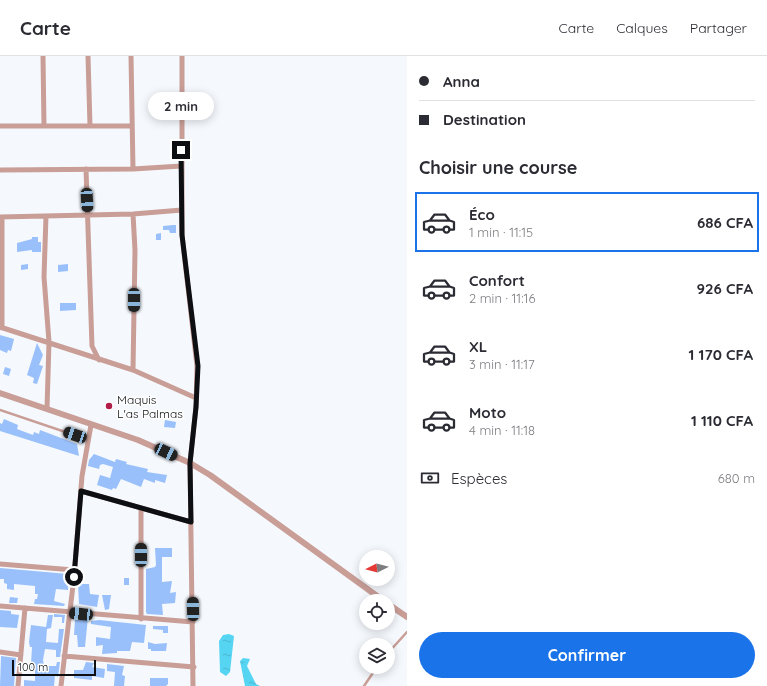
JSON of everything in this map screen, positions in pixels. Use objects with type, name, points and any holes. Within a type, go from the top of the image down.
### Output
[{"type":"street","points":[[43,56],[44,126]]},
{"type":"street","points":[[88,56],[90,126]]},
{"type":"street","points":[[131,56],[131,126],[133,169]]},
{"type":"street","points":[[182,56],[182,210],[185,265],[198,366],[190,463],[194,667],[193,686]]},
{"type":"street","points":[[0,126],[131,126]]},
{"type":"street","points":[[0,170],[133,169],[181,166]]},
{"type":"street","points":[[86,169],[92,346],[99,360]]},
{"type":"street","points":[[182,210],[133,214],[1,217],[1,327],[133,370],[196,398]]},
{"type":"street","points":[[133,214],[135,250],[133,370]]},
{"type":"street","points":[[46,216],[44,277],[49,342],[48,408]]},
{"type":"street","points":[[81,354],[92,346]]},
{"type":"street","points":[[0,393],[48,408],[91,425],[138,440],[190,463],[210,475],[374,594]]},
{"type":"street","points":[[61,686],[81,491],[91,425]]},
{"type":"street","points":[[81,491],[191,522]]},
{"type":"street","points":[[140,619],[141,508]]},
{"type":"street","points":[[0,564],[74,570]]},
{"type":"street","points":[[0,606],[140,619],[193,622]]},
{"type":"street","points":[[18,686],[25,608]]},
{"type":"street","points":[[395,609],[407,617]]},
{"type":"street","points":[[0,652],[21,654]]},
{"type":"street","points":[[64,656],[194,667]]},
{"type":"lane","points":[[0,410],[89,440]]},
{"type":"lane","points":[[395,645],[407,632]]},
{"type":"lane","points":[[364,686],[372,674]]},
{"type":"water","points":[[229,634],[234,636],[230,672],[226,676],[220,672],[219,641],[223,635]]},
{"type":"water","points":[[243,658],[250,659],[247,666],[256,684],[260,686],[245,686],[240,661]]},
{"type":"building","points":[[176,225],[176,233],[170,233],[169,230],[163,230],[163,226]]},
{"type":"building","points":[[161,233],[161,240],[156,240],[156,234]]},
{"type":"building","points":[[32,237],[38,237],[38,242],[41,242],[41,252],[32,252],[32,250],[17,252],[17,243],[32,239]]},
{"type":"building","points":[[28,264],[28,269],[21,270],[21,265]]},
{"type":"building","points":[[68,264],[68,271],[58,272],[58,265]]},
{"type":"building","points":[[60,303],[76,303],[76,310],[60,311]]},
{"type":"building","points":[[0,335],[14,339],[11,351],[8,350],[7,353],[0,350]]},
{"type":"building","points":[[37,343],[43,355],[39,365],[43,366],[37,384],[33,383],[34,378],[27,375]]},
{"type":"building","points":[[5,367],[11,369],[9,376],[3,374]]},
{"type":"building","points":[[4,419],[18,425],[17,429],[33,435],[34,432],[39,434],[40,430],[77,444],[79,456],[0,431],[0,423],[2,424]]},
{"type":"building","points":[[165,420],[176,422],[175,428],[164,427]]},
{"type":"building","points":[[94,454],[115,462],[116,459],[127,462],[126,464],[148,469],[147,472],[167,475],[165,483],[155,480],[155,483],[144,479],[141,487],[121,479],[116,489],[113,488],[112,490],[97,485],[100,475],[110,478],[113,467],[103,464],[100,465],[99,469],[88,466],[89,460]]},
{"type":"building","points":[[155,548],[172,548],[172,557],[162,557],[162,582],[172,581],[170,593],[176,592],[175,603],[162,604],[163,615],[147,614],[146,612],[146,569],[155,567],[156,565]]},
{"type":"building","points":[[0,568],[68,574],[68,590],[56,589],[54,601],[65,604],[64,606],[34,604],[38,594],[35,594],[35,586],[14,584],[14,590],[7,589],[7,584],[4,583],[4,579],[0,579]]},
{"type":"building","points":[[124,578],[129,578],[129,585],[124,585]]},
{"type":"building","points":[[78,584],[89,584],[90,594],[99,595],[97,607],[79,604]]},
{"type":"building","points":[[102,595],[111,595],[109,609],[105,610]]},
{"type":"building","points":[[10,597],[18,598],[17,603],[9,603]]},
{"type":"building","points":[[0,610],[11,611],[11,614],[19,615],[17,628],[0,627]]},
{"type":"building","points":[[54,614],[65,615],[64,623],[62,623],[62,617],[54,617]]},
{"type":"building","points":[[48,615],[53,615],[51,628],[47,629],[46,642],[58,643],[59,629],[64,629],[60,657],[56,657],[56,650],[45,649],[43,660],[44,666],[56,666],[57,662],[60,662],[58,677],[55,675],[54,686],[24,686],[24,680],[35,681],[35,669],[26,669],[26,663],[31,664],[32,647],[30,647],[29,642],[31,625],[46,627]]},
{"type":"building","points":[[80,617],[88,617],[85,647],[78,647],[77,635],[74,635],[75,620],[80,620]]},
{"type":"building","points":[[99,620],[146,625],[144,643],[132,642],[130,651],[117,651],[117,653],[102,654],[103,645],[96,646],[96,637],[110,639],[111,627],[91,624],[91,621]]},
{"type":"building","points":[[153,626],[168,626],[168,633],[163,633],[163,630],[153,629]]},
{"type":"building","points":[[148,642],[155,644],[167,643],[166,651],[151,651],[151,649],[148,649]]},
{"type":"building","points":[[1,656],[16,658],[14,686],[0,686]]},
{"type":"building","points":[[86,662],[94,663],[92,667],[105,669],[104,678],[92,676],[92,680],[74,678],[74,670],[83,670]]},
{"type":"building","points":[[107,664],[124,666],[122,675],[125,676],[124,686],[114,686],[115,672],[107,671]]},
{"type":"building","points":[[150,678],[168,678],[168,684],[166,686],[150,686]]},
{"type":"place","name":"Maquis L'as Palmas","points":[[109,406]]},
{"type":"route","points":[[74,577],[81,491],[191,522],[190,463],[196,407],[198,366],[182,235],[181,150]]}]
